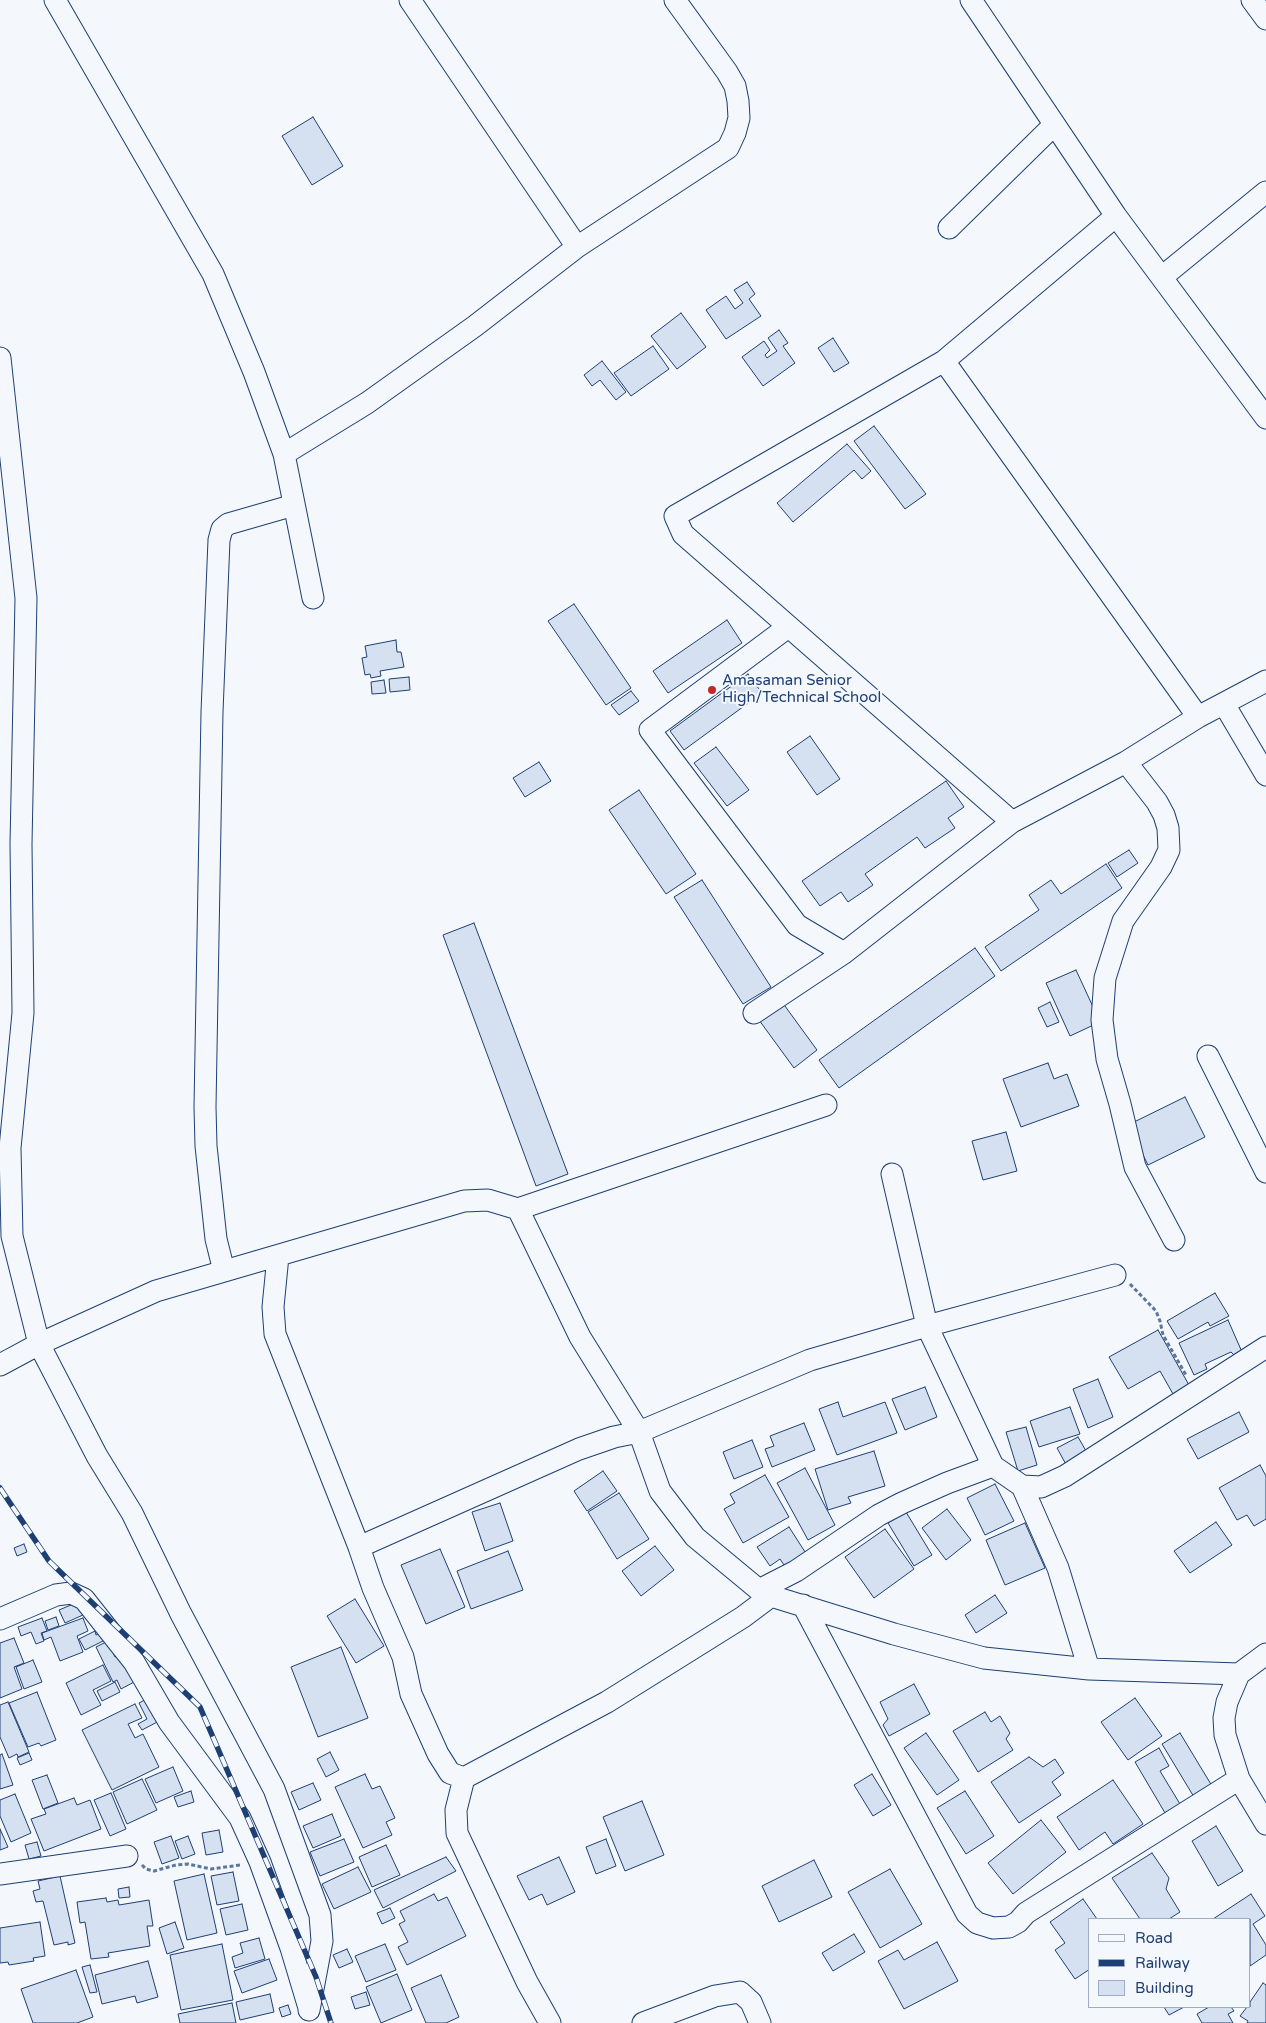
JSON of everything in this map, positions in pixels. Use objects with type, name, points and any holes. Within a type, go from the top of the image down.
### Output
[{"type":"street","points":[[55,0],[213,274],[254,372],[284,454],[313,598]]},
{"type":"street","points":[[410,0],[577,247]]},
{"type":"street","points":[[284,454],[367,403],[475,326],[577,247],[728,148],[739,118],[738,101],[734,86],[727,72],[676,0]]},
{"type":"street","points":[[971,0],[1116,216],[1266,418]]},
{"type":"street","points":[[1252,0],[1266,20]]},
{"type":"street","points":[[948,228],[1054,125]]},
{"type":"street","points":[[1162,276],[1266,192]]},
{"type":"street","points":[[1012,822],[683,534],[675,516],[944,362],[1116,216]]},
{"type":"street","points":[[0,358],[26,598],[21,844],[23,1013],[10,1148],[12,1236],[39,1344],[97,1456],[132,1513],[181,1614],[274,1789],[320,1915],[322,1941],[309,2017]]},
{"type":"street","points":[[944,362],[1198,717]]},
{"type":"street","points":[[224,1271],[216,1239],[206,1146],[212,712],[219,540],[222,529],[228,524],[294,505]]},
{"type":"street","points":[[788,627],[650,730],[797,925],[844,953]]},
{"type":"street","points":[[754,1013],[844,953],[1012,822],[1126,762],[1198,717],[1266,681]]},
{"type":"street","points":[[1224,704],[1266,775]]},
{"type":"street","points":[[1126,762],[1157,802],[1164,815],[1168,828],[1169,850],[1161,867],[1123,921],[1105,978],[1102,1020],[1107,1059],[1135,1167],[1174,1240]]},
{"type":"street","points":[[1208,1056],[1266,1172]]},
{"type":"street","points":[[0,1365],[39,1344],[156,1291],[464,1201],[488,1200],[518,1209],[826,1105]]},
{"type":"street","points":[[892,1174],[927,1326],[993,1466],[1022,1486],[1040,1487],[1065,1476],[1266,1347]]},
{"type":"street","points":[[518,1209],[580,1337],[639,1432],[660,1491],[695,1537],[765,1593],[894,1634],[984,1658],[1089,1669],[1239,1674]]},
{"type":"street","points":[[278,1256],[273,1307],[276,1334],[359,1547],[373,1588],[403,1657],[411,1694],[438,1754],[450,1773],[464,1778],[607,1702],[743,1617],[765,1593],[879,1515],[947,1483],[993,1466]]},
{"type":"street","points":[[359,1547],[579,1449],[614,1437],[639,1432],[810,1360],[1115,1275]]},
{"type":"street","points":[[1022,1486],[1058,1568],[1089,1669]]},
{"type":"street","points":[[0,1619],[56,1595],[71,1593],[84,1599],[134,1662],[169,1722],[240,1818],[260,1862],[291,1948],[309,2017]]},
{"type":"street","points":[[803,1605],[967,1914],[977,1923],[993,1928],[1009,1927],[1018,1922],[1026,1913],[1239,1779]]},
{"type":"street","points":[[1266,1654],[1239,1674],[1227,1702],[1224,1718],[1224,1735],[1239,1779],[1266,1824]]},
{"type":"street","points":[[464,1778],[456,1810],[457,1833],[527,1982],[550,2023]]},
{"type":"street","points":[[0,1874],[127,1856]]},
{"type":"street","points":[[643,2023],[715,1996],[740,1992],[751,2002],[760,2023]]},
{"type":"path","points":[[1115,1275],[1124,1278],[1156,1310],[1163,1335],[1184,1372],[1199,1391]]},
{"type":"path","points":[[127,1856],[136,1859],[146,1869],[154,1871],[176,1865],[188,1864],[211,1869],[260,1862]]},
{"type":"building","points":[[313,117],[343,166],[312,185],[282,136]]},
{"type":"building","points":[[747,282],[755,294],[749,299],[761,316],[726,339],[706,310],[726,296],[735,309],[743,303],[734,290]]},
{"type":"building","points":[[681,313],[706,347],[677,369],[651,336]]},
{"type":"building","points":[[779,330],[788,343],[783,346],[795,363],[763,386],[742,357],[764,341],[770,350],[765,355],[767,358],[777,351],[768,338]]},
{"type":"building","points":[[833,338],[849,363],[834,372],[818,348]]},
{"type":"building","points":[[653,346],[669,369],[631,396],[614,373]]},
{"type":"building","points":[[602,361],[626,392],[616,400],[600,380],[592,386],[584,375]]},
{"type":"building","points":[[874,426],[926,494],[905,509],[854,441]]},
{"type":"building","points":[[847,444],[871,471],[862,479],[854,470],[793,522],[777,503]]},
{"type":"building","points":[[574,604],[631,688],[606,705],[548,621]]},
{"type":"building","points":[[727,620],[742,643],[668,693],[653,671]]},
{"type":"building","points":[[396,640],[397,652],[401,652],[404,667],[380,671],[381,676],[371,678],[370,674],[365,675],[362,658],[367,657],[365,646]]},
{"type":"building","points":[[748,674],[762,693],[684,750],[670,731]]},
{"type":"building","points":[[409,677],[410,690],[390,692],[389,679]]},
{"type":"building","points":[[384,680],[386,693],[372,694],[371,682]]},
{"type":"building","points":[[631,691],[639,701],[619,715],[611,705]]},
{"type":"building","points":[[810,736],[840,779],[817,795],[787,752]]},
{"type":"building","points":[[716,747],[749,790],[727,806],[694,763]]},
{"type":"building","points":[[539,762],[551,781],[525,797],[513,778]]},
{"type":"building","points":[[946,781],[964,807],[948,818],[955,828],[925,848],[917,837],[865,874],[873,885],[848,902],[841,892],[820,906],[802,881]]},
{"type":"building","points":[[639,790],[696,874],[666,894],[609,810]]},
{"type":"building","points":[[1129,850],[1138,863],[1117,877],[1108,863]]},
{"type":"building","points":[[1106,864],[1122,888],[1001,971],[985,947],[1039,910],[1029,895],[1051,880],[1061,894]]},
{"type":"building","points":[[702,880],[771,987],[743,1004],[674,897]]},
{"type":"building","points":[[474,923],[568,1174],[536,1186],[443,935]]},
{"type":"building","points":[[975,948],[995,976],[839,1088],[819,1060]]},
{"type":"building","points":[[1076,970],[1100,1022],[1070,1036],[1046,983]]},
{"type":"building","points":[[782,1002],[817,1050],[794,1068],[759,1020]]},
{"type":"building","points":[[1050,1002],[1059,1022],[1047,1027],[1038,1008]]},
{"type":"building","points":[[1048,1063],[1054,1079],[1067,1074],[1079,1106],[1021,1127],[1003,1079]]},
{"type":"building","points":[[1185,1097],[1205,1137],[1148,1165],[1128,1125]]},
{"type":"building","points":[[1006,1132],[1017,1171],[983,1180],[972,1141]]},
{"type":"building","points":[[1215,1293],[1229,1316],[1210,1326],[1208,1322],[1178,1339],[1167,1321]]},
{"type":"building","points":[[1228,1320],[1242,1352],[1234,1355],[1231,1352],[1205,1364],[1207,1369],[1194,1375],[1179,1343]]},
{"type":"building","points":[[1158,1330],[1189,1385],[1173,1394],[1160,1371],[1128,1389],[1109,1357]]},
{"type":"building","points":[[1098,1379],[1113,1417],[1088,1428],[1073,1389]]},
{"type":"building","points":[[925,1387],[937,1417],[905,1430],[892,1399]]},
{"type":"building","points":[[838,1402],[843,1417],[885,1402],[897,1433],[837,1455],[819,1409]]},
{"type":"building","points":[[1070,1407],[1080,1434],[1039,1447],[1030,1421]]},
{"type":"building","points":[[1239,1412],[1249,1432],[1198,1459],[1187,1439]]},
{"type":"building","points":[[804,1423],[815,1450],[772,1467],[765,1449],[774,1446],[770,1436]]},
{"type":"building","points":[[1026,1427],[1037,1465],[1018,1471],[1006,1432]]},
{"type":"building","points":[[1078,1437],[1089,1456],[1068,1468],[1057,1448]]},
{"type":"building","points":[[752,1440],[763,1467],[734,1479],[723,1452]]},
{"type":"building","points":[[874,1451],[885,1486],[848,1497],[851,1503],[828,1510],[815,1469]]},
{"type":"building","points":[[1260,1465],[1266,1476],[1266,1519],[1254,1526],[1247,1515],[1237,1520],[1219,1488]]},
{"type":"building","points":[[805,1468],[835,1525],[808,1540],[777,1483]]},
{"type":"building","points":[[603,1471],[617,1491],[587,1511],[574,1491]]},
{"type":"building","points":[[765,1475],[789,1517],[743,1543],[724,1509],[735,1503],[730,1494]]},
{"type":"building","points":[[995,1484],[1014,1521],[985,1535],[967,1498]]},
{"type":"building","points":[[619,1493],[649,1539],[617,1559],[588,1512]]},
{"type":"building","points":[[500,1503],[513,1541],[485,1551],[472,1512]]},
{"type":"building","points":[[947,1509],[971,1540],[946,1560],[922,1528]]},
{"type":"building","points":[[906,1512],[932,1555],[914,1566],[888,1523]]},
{"type":"building","points":[[1216,1522],[1232,1545],[1190,1573],[1174,1551]]},
{"type":"building","points":[[1025,1523],[1045,1568],[1005,1585],[986,1540]]},
{"type":"building","points":[[789,1527],[807,1555],[786,1568],[780,1559],[770,1566],[757,1547]]},
{"type":"building","points":[[885,1529],[914,1569],[874,1598],[845,1557]]},
{"type":"building","points":[[24,1544],[27,1552],[17,1556],[14,1548]]},
{"type":"building","points":[[655,1546],[674,1570],[641,1596],[622,1571]]},
{"type":"building","points":[[440,1549],[465,1607],[426,1624],[401,1565]]},
{"type":"building","points":[[508,1551],[523,1590],[471,1609],[457,1571]]},
{"type":"building","points":[[995,1595],[1007,1613],[976,1633],[965,1615]]},
{"type":"building","points":[[355,1599],[384,1646],[356,1663],[327,1616]]},
{"type":"building","points":[[78,1602],[83,1615],[65,1623],[59,1610]]},
{"type":"building","points":[[56,1617],[59,1626],[48,1630],[45,1621]]},
{"type":"building","points":[[42,1618],[47,1631],[41,1633],[44,1641],[36,1644],[31,1632],[21,1636],[18,1627]]},
{"type":"building","points":[[83,1618],[88,1631],[77,1636],[83,1652],[60,1661],[51,1637],[44,1640],[42,1633]]},
{"type":"building","points":[[95,1631],[96,1635],[102,1633],[105,1640],[85,1650],[79,1639]]},
{"type":"building","points":[[14,1638],[24,1663],[14,1667],[22,1689],[0,1698],[0,1643]]},
{"type":"building","points":[[108,1641],[115,1657],[124,1653],[136,1681],[121,1689],[117,1680],[113,1682],[96,1647]]},
{"type":"building","points":[[341,1647],[368,1718],[318,1737],[291,1667]]},
{"type":"building","points":[[33,1660],[42,1682],[24,1689],[16,1667]]},
{"type":"building","points":[[103,1665],[111,1681],[93,1690],[101,1705],[81,1715],[66,1683]]},
{"type":"building","points":[[115,1682],[120,1692],[102,1701],[97,1691]]},
{"type":"building","points":[[914,1684],[930,1714],[889,1736],[883,1725],[888,1719],[880,1702]]},
{"type":"building","points":[[37,1692],[56,1740],[41,1746],[39,1743],[28,1747],[9,1703]]},
{"type":"building","points":[[152,1696],[163,1719],[142,1730],[138,1724],[147,1719],[139,1703]]},
{"type":"building","points":[[1135,1698],[1162,1736],[1128,1760],[1101,1722]]},
{"type":"building","points":[[8,1702],[29,1752],[18,1757],[17,1754],[9,1758],[0,1737],[0,1705]]},
{"type":"building","points":[[135,1704],[142,1718],[128,1724],[135,1738],[143,1734],[159,1767],[112,1790],[82,1730]]},
{"type":"building","points":[[985,1712],[991,1722],[1000,1716],[1010,1733],[1006,1739],[1013,1750],[978,1772],[953,1731]]},
{"type":"building","points":[[926,1733],[959,1780],[937,1795],[904,1748]]},
{"type":"building","points":[[1180,1733],[1212,1786],[1194,1797],[1162,1744]]},
{"type":"building","points":[[1159,1748],[1169,1766],[1160,1771],[1183,1809],[1168,1818],[1135,1762]]},
{"type":"building","points":[[330,1752],[339,1770],[326,1777],[317,1759]]},
{"type":"building","points":[[29,1753],[32,1760],[20,1765],[17,1758]]},
{"type":"building","points":[[2,1754],[13,1785],[0,1789],[0,1755]]},
{"type":"building","points":[[1029,1757],[1043,1767],[1055,1759],[1064,1773],[1052,1782],[1061,1795],[1019,1823],[991,1782]]},
{"type":"building","points":[[173,1767],[183,1791],[156,1803],[145,1779]]},
{"type":"building","points":[[365,1774],[372,1789],[380,1786],[395,1818],[386,1822],[392,1835],[363,1848],[335,1787]]},
{"type":"building","points":[[872,1774],[891,1805],[873,1816],[854,1785]]},
{"type":"building","points":[[47,1775],[58,1803],[43,1809],[32,1780]]},
{"type":"building","points":[[142,1779],[157,1810],[127,1824],[113,1792]]},
{"type":"building","points":[[1113,1780],[1143,1824],[1113,1844],[1105,1832],[1079,1850],[1057,1817]]},
{"type":"building","points":[[313,1783],[321,1800],[299,1810],[291,1792]]},
{"type":"building","points":[[191,1791],[194,1802],[178,1807],[174,1797]]},
{"type":"building","points":[[965,1791],[994,1836],[966,1854],[937,1808]]},
{"type":"building","points":[[111,1793],[126,1829],[110,1836],[94,1800]]},
{"type":"building","points":[[15,1794],[31,1833],[11,1842],[0,1816],[0,1800]]},
{"type":"building","points":[[74,1798],[77,1805],[90,1800],[101,1829],[44,1851],[31,1819],[46,1814],[44,1809]]},
{"type":"building","points":[[642,1801],[664,1855],[625,1871],[603,1817]]},
{"type":"building","points":[[332,1814],[341,1836],[313,1848],[303,1826]]},
{"type":"building","points":[[1041,1820],[1066,1852],[1013,1894],[988,1863]]},
{"type":"building","points":[[1216,1826],[1243,1871],[1218,1886],[1192,1841]]},
{"type":"building","points":[[0,1829],[8,1847],[0,1850]]},
{"type":"building","points":[[219,1830],[223,1852],[206,1855],[202,1833]]},
{"type":"building","points":[[171,1836],[179,1858],[162,1864],[154,1842]]},
{"type":"building","points":[[188,1836],[195,1854],[182,1859],[175,1841]]},
{"type":"building","points":[[344,1839],[354,1862],[320,1876],[310,1852]]},
{"type":"building","points":[[606,1839],[616,1866],[596,1874],[586,1847]]},
{"type":"building","points":[[37,1842],[41,1856],[29,1859],[25,1845]]},
{"type":"building","points":[[386,1845],[400,1875],[372,1887],[359,1857]]},
{"type":"building","points":[[1152,1853],[1169,1878],[1166,1889],[1180,1912],[1171,1918],[1139,1918],[1112,1878]]},
{"type":"building","points":[[446,1857],[456,1871],[383,1908],[374,1890]]},
{"type":"building","points":[[559,1857],[575,1892],[547,1905],[542,1894],[529,1900],[517,1876]]},
{"type":"building","points":[[814,1860],[832,1897],[779,1922],[762,1886]]},
{"type":"building","points":[[358,1867],[371,1892],[334,1909],[322,1884]]},
{"type":"building","points":[[890,1869],[922,1924],[880,1948],[848,1892]]},
{"type":"building","points":[[233,1872],[239,1901],[217,1905],[211,1876]]},
{"type":"building","points":[[204,1874],[217,1933],[187,1940],[174,1881]]},
{"type":"building","points":[[60,1876],[75,1943],[68,1945],[68,1942],[54,1945],[43,1901],[36,1902],[33,1891],[40,1889],[38,1881]]},
{"type":"building","points":[[129,1887],[130,1897],[119,1898],[118,1889]]},
{"type":"building","points":[[434,1894],[438,1901],[447,1897],[466,1936],[407,1965],[398,1947],[408,1942],[399,1924],[405,1921],[400,1911]]},
{"type":"building","points":[[1251,1894],[1265,1916],[1253,1924],[1266,1945],[1266,1955],[1251,1965],[1251,1918],[1215,1918]]},
{"type":"building","points":[[106,1898],[107,1902],[118,1900],[119,1905],[149,1900],[153,1926],[147,1926],[150,1946],[108,1953],[109,1957],[91,1959],[85,1922],[80,1923],[77,1902]]},
{"type":"building","points":[[1083,1899],[1096,1918],[1088,1918],[1088,1970],[1075,1979],[1055,1950],[1065,1943],[1050,1922]]},
{"type":"building","points":[[242,1904],[248,1930],[226,1935],[220,1909]]},
{"type":"building","points":[[390,1908],[395,1918],[382,1924],[377,1913]]},
{"type":"building","points":[[40,1922],[45,1956],[33,1958],[34,1961],[9,1965],[8,1962],[0,1963],[0,1928]]},
{"type":"building","points":[[175,1922],[184,1948],[167,1954],[159,1928]]},
{"type":"building","points":[[854,1934],[865,1952],[833,1971],[822,1953]]},
{"type":"building","points":[[259,1938],[265,1959],[235,1968],[232,1957],[243,1953],[240,1943]]},
{"type":"building","points":[[937,1942],[958,1981],[904,2009],[878,1961],[898,1950],[904,1960]]},
{"type":"building","points":[[222,1944],[233,2000],[181,2010],[170,1955]]},
{"type":"building","points":[[385,1944],[396,1970],[366,1982],[355,1956]]},
{"type":"building","points":[[347,1949],[353,1962],[339,1968],[333,1955]]},
{"type":"building","points":[[269,1959],[277,1980],[242,1993],[234,1971]]},
{"type":"building","points":[[148,1961],[158,1997],[137,2003],[135,1996],[102,2004],[95,1975]]},
{"type":"building","points":[[90,1965],[97,1992],[90,1993],[82,1967]]},
{"type":"building","points":[[76,1970],[93,2017],[77,2023],[33,2023],[21,1989]]},
{"type":"building","points":[[397,1974],[412,2010],[381,2023],[366,1987]]},
{"type":"building","points":[[441,1975],[459,2017],[446,2023],[426,2023],[411,1988]]},
{"type":"building","points":[[1263,1983],[1266,1985],[1266,2023],[1247,2023],[1248,2021],[1240,2016],[1246,2008],[1251,2008],[1251,2001]]},
{"type":"building","points":[[366,1992],[370,2005],[355,2009],[351,1997]]},
{"type":"building","points":[[270,1994],[274,2012],[240,2020],[236,2002]]},
{"type":"building","points":[[232,2003],[236,2023],[180,2023],[178,2014]]},
{"type":"building","points":[[288,2005],[291,2014],[282,2017],[279,2008]]},
{"type":"building","points":[[1165,2008],[1182,2008],[1169,2015]]},
{"type":"building","points":[[1207,2008],[1232,2008],[1234,2011],[1228,2014],[1233,2023],[1202,2023],[1197,2014]]},
{"type":"railway","points":[[0,1488],[49,1561],[200,1707],[316,1977],[331,2023]]},
{"type":"place","name":"Amasaman Senior High/Technical School","points":[[712,690]]}]
